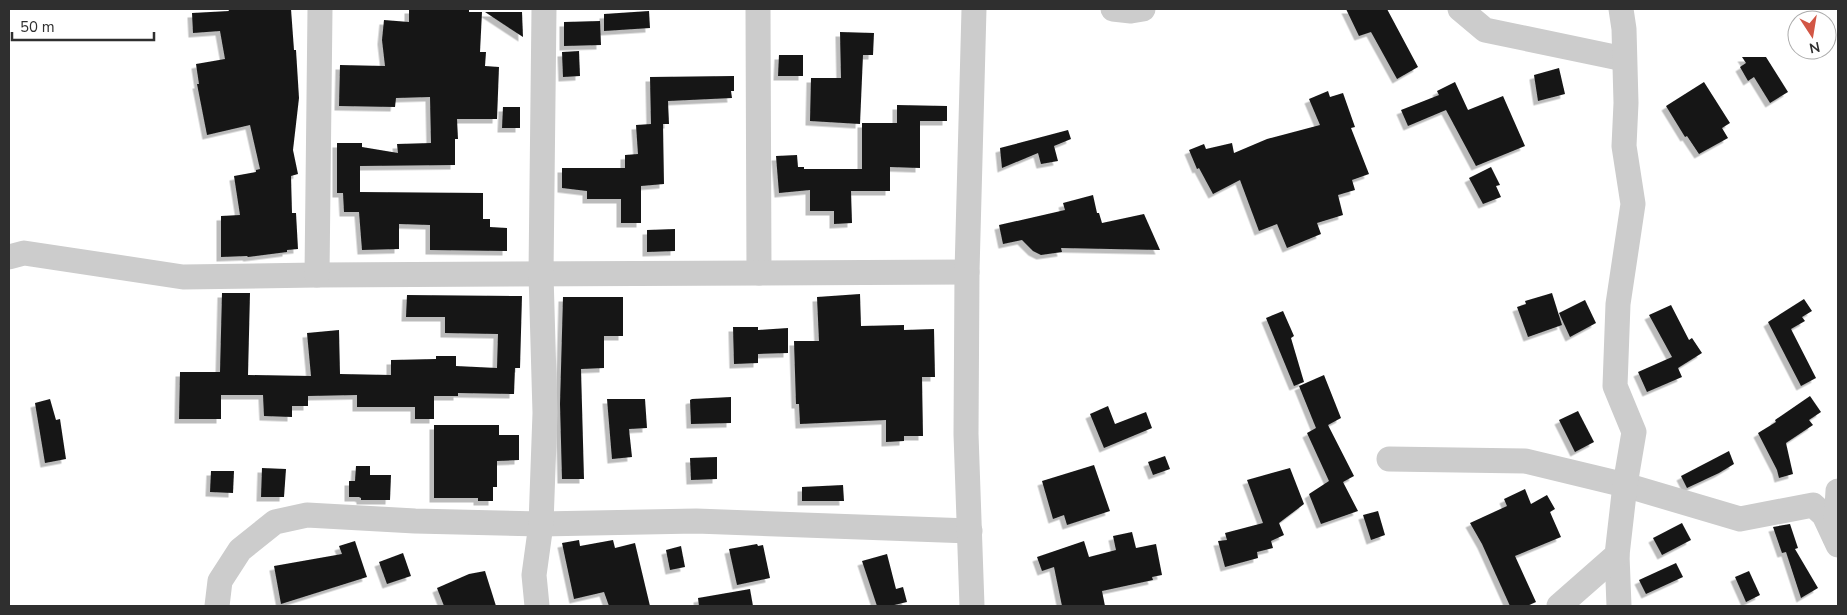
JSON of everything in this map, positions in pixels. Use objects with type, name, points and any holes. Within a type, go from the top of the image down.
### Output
[{"type":"street","points":[[317,275],[320,9]]},
{"type":"street","points":[[537,606],[534,575],[541,524],[545,413],[541,274],[544,9]]},
{"type":"street","points":[[758,9],[759,273]]},
{"type":"street","points":[[972,606],[966,434],[967,272],[974,9]]},
{"type":"street","points":[[1114,9],[1143,9]]},
{"type":"street","points":[[1460,9],[1485,30],[1624,59]]},
{"type":"street","points":[[1619,606],[1617,555],[1625,485],[1634,432],[1615,386],[1618,304],[1633,204],[1624,146],[1626,104],[1624,29],[1620,9]]},
{"type":"street","points":[[9,257],[24,253],[183,277],[967,272]]},
{"type":"street","points":[[1389,459],[1525,461],[1625,485],[1740,520],[1813,505],[1824,515],[1836,542]]},
{"type":"street","points":[[1836,542],[1838,491]]},
{"type":"street","points":[[217,606],[220,581],[240,550],[275,522],[307,515],[415,521],[541,524],[696,521],[970,531]]},
{"type":"street","points":[[1560,606],[1617,555]]},
{"type":"building","points":[[228,9],[291,9],[299,98],[293,150],[298,174],[291,176],[292,213],[296,213],[298,249],[287,250],[287,252],[248,257],[221,257],[221,216],[240,215],[234,176],[256,172],[256,170],[260,169],[250,125],[207,135],[197,84],[199,84],[196,64],[225,59],[220,31],[193,33],[192,13],[229,11]]},
{"type":"building","points":[[409,9],[469,9],[469,12],[482,12],[480,52],[486,52],[485,66],[499,67],[497,119],[457,119],[458,139],[455,139],[455,165],[360,166],[360,192],[483,193],[483,219],[490,219],[490,227],[507,228],[507,251],[430,250],[430,225],[399,224],[399,249],[362,250],[359,212],[344,212],[343,193],[337,193],[337,143],[362,143],[362,147],[398,153],[397,144],[431,143],[430,97],[396,98],[395,107],[339,106],[340,65],[385,66],[382,40],[384,20],[409,22]]},
{"type":"building","points":[[1346,9],[1387,9],[1418,67],[1397,79],[1371,32],[1359,36]]},
{"type":"building","points":[[649,11],[650,28],[604,31],[604,14]]},
{"type":"building","points":[[485,12],[522,12],[523,37]]},
{"type":"building","points":[[600,21],[601,45],[564,46],[564,22]]},
{"type":"building","points":[[840,32],[874,33],[873,55],[863,55],[860,124],[810,121],[811,78],[841,78]]},
{"type":"building","points":[[579,51],[580,76],[563,77],[562,52]]},
{"type":"building","points":[[779,55],[803,55],[803,76],[778,76]]},
{"type":"building","points":[[1742,57],[1766,57],[1788,92],[1770,103],[1754,77],[1748,81],[1740,67],[1746,63]]},
{"type":"building","points":[[1559,68],[1565,94],[1538,101],[1534,75]]},
{"type":"building","points":[[734,76],[734,91],[731,91],[732,98],[668,101],[669,124],[663,124],[664,184],[641,186],[641,223],[621,223],[621,199],[587,199],[587,191],[562,188],[562,168],[625,168],[625,155],[638,154],[636,125],[651,124],[650,77]]},
{"type":"building","points":[[1455,82],[1468,110],[1503,96],[1525,146],[1476,166],[1446,110],[1408,126],[1401,110],[1439,95],[1437,91]]},
{"type":"building","points":[[1704,82],[1730,123],[1722,128],[1728,138],[1699,154],[1687,136],[1685,137],[1666,106]]},
{"type":"building","points":[[1328,91],[1330,97],[1343,93],[1355,127],[1351,128],[1369,174],[1352,180],[1355,190],[1338,195],[1343,215],[1317,223],[1321,234],[1287,248],[1277,224],[1259,231],[1240,180],[1213,194],[1199,168],[1197,169],[1189,150],[1204,144],[1206,149],[1232,143],[1234,153],[1267,139],[1320,125],[1309,99]]},
{"type":"building","points":[[897,105],[947,106],[947,121],[920,121],[920,168],[890,167],[890,191],[851,191],[852,223],[834,224],[834,211],[810,211],[810,190],[779,193],[776,156],[797,155],[798,167],[804,167],[804,169],[862,169],[862,123],[897,123]]},
{"type":"building","points":[[503,107],[520,107],[520,128],[502,128]]},
{"type":"building","points":[[1068,130],[1071,139],[1054,146],[1058,161],[1041,164],[1038,153],[1002,168],[1000,148]]},
{"type":"building","points":[[1491,167],[1500,185],[1496,186],[1501,197],[1483,204],[1469,178]]},
{"type":"building","points":[[1093,195],[1097,213],[1099,213],[1102,223],[1144,214],[1160,250],[1061,248],[1062,252],[1041,255],[1033,251],[1022,240],[1003,244],[999,225],[1065,210],[1063,203]]},
{"type":"building","points":[[675,229],[675,251],[647,252],[647,230]]},
{"type":"building","points":[[222,293],[250,293],[248,375],[311,376],[307,333],[339,330],[340,374],[391,375],[391,360],[436,359],[436,356],[456,356],[456,366],[497,368],[498,334],[445,333],[445,317],[406,317],[407,295],[522,296],[520,368],[515,368],[514,394],[458,393],[458,396],[434,396],[434,419],[415,419],[415,407],[357,407],[357,395],[308,396],[308,406],[292,406],[292,417],[264,416],[263,395],[221,395],[221,419],[179,419],[180,372],[220,372]]},
{"type":"building","points":[[1552,293],[1562,325],[1528,337],[1517,307],[1526,304],[1525,301]]},
{"type":"building","points":[[860,294],[861,326],[904,325],[904,330],[934,329],[935,377],[922,377],[923,436],[904,436],[904,441],[886,442],[886,420],[800,424],[799,404],[796,404],[794,341],[819,341],[817,297]]},
{"type":"building","points":[[563,297],[623,297],[623,336],[604,336],[604,368],[581,369],[584,479],[562,479],[560,404]]},
{"type":"building","points":[[1804,299],[1812,311],[1802,317],[1805,321],[1791,329],[1816,378],[1801,386],[1768,322]]},
{"type":"building","points":[[1585,300],[1596,323],[1570,337],[1559,313]]},
{"type":"building","points":[[1671,305],[1689,340],[1692,338],[1702,353],[1678,368],[1682,377],[1647,392],[1638,372],[1672,357],[1649,315]]},
{"type":"building","points":[[1283,311],[1294,336],[1291,338],[1304,382],[1294,386],[1266,318]]},
{"type":"building","points":[[733,327],[758,327],[758,330],[788,328],[788,353],[758,354],[758,363],[734,364]]},
{"type":"building","points":[[1324,375],[1341,418],[1328,425],[1354,476],[1343,482],[1358,511],[1321,524],[1309,494],[1329,481],[1307,433],[1316,428],[1299,386]]},
{"type":"building","points":[[1810,396],[1821,412],[1809,420],[1813,425],[1786,443],[1793,474],[1779,478],[1777,470],[1758,433]]},
{"type":"building","points":[[731,397],[731,423],[691,424],[690,400]]},
{"type":"building","points":[[50,399],[56,420],[60,419],[66,459],[45,463],[35,403]]},
{"type":"building","points":[[607,399],[645,399],[647,428],[629,429],[632,457],[612,459]]},
{"type":"building","points":[[1108,406],[1115,424],[1146,412],[1152,428],[1104,448],[1090,414]]},
{"type":"building","points":[[1578,411],[1594,442],[1575,452],[1559,420]]},
{"type":"building","points":[[434,425],[499,425],[499,435],[519,435],[519,460],[497,461],[497,487],[493,487],[493,501],[478,501],[478,498],[434,498]]},
{"type":"building","points":[[1729,451],[1734,464],[1687,488],[1681,476]]},
{"type":"building","points":[[1165,456],[1170,469],[1153,475],[1148,462]]},
{"type":"building","points":[[717,457],[717,479],[691,480],[690,458]]},
{"type":"building","points":[[1094,465],[1110,511],[1067,525],[1064,515],[1053,519],[1042,481]]},
{"type":"building","points":[[356,466],[370,466],[370,475],[391,475],[390,500],[361,500],[359,497],[349,497],[349,481],[355,481]]},
{"type":"building","points":[[262,468],[286,469],[284,497],[261,497]]},
{"type":"building","points":[[1290,468],[1304,504],[1279,523],[1284,535],[1271,541],[1273,548],[1257,552],[1258,558],[1225,567],[1218,541],[1227,540],[1225,533],[1263,523],[1247,480]]},
{"type":"building","points":[[211,471],[234,471],[233,493],[210,492]]},
{"type":"building","points":[[843,485],[844,501],[802,501],[802,487]]},
{"type":"building","points":[[1525,489],[1531,504],[1547,495],[1555,509],[1550,512],[1561,537],[1515,556],[1536,602],[1527,606],[1510,606],[1482,544],[1470,523],[1507,506],[1504,499]]},
{"type":"building","points":[[1378,511],[1385,535],[1371,540],[1363,515]]},
{"type":"building","points":[[1682,523],[1691,540],[1662,555],[1653,538]]},
{"type":"building","points":[[1790,524],[1798,548],[1795,549],[1818,588],[1801,598],[1786,552],[1782,553],[1773,527]]},
{"type":"building","points":[[1132,532],[1136,548],[1156,544],[1162,575],[1152,577],[1153,580],[1102,591],[1105,606],[1062,606],[1054,567],[1042,571],[1037,557],[1084,541],[1089,557],[1116,550],[1113,536]]},
{"type":"building","points":[[579,540],[580,546],[613,540],[615,548],[635,543],[650,606],[609,606],[604,592],[574,599],[562,543]]},
{"type":"building","points":[[355,541],[367,577],[281,604],[274,566],[342,554],[339,546]]},
{"type":"building","points":[[757,544],[758,546],[763,545],[770,578],[737,585],[729,549]]},
{"type":"building","points":[[681,546],[685,567],[670,570],[666,550]]},
{"type":"building","points":[[403,553],[411,576],[387,584],[379,562]]},
{"type":"building","points":[[887,554],[896,589],[903,587],[907,602],[890,606],[877,606],[862,561]]},
{"type":"building","points":[[1676,563],[1683,577],[1646,594],[1639,580]]},
{"type":"building","points":[[485,571],[496,606],[444,606],[437,588],[469,574]]},
{"type":"building","points":[[1749,571],[1760,595],[1746,602],[1735,577]]},
{"type":"building","points":[[750,589],[753,606],[699,606],[698,598]]}]
